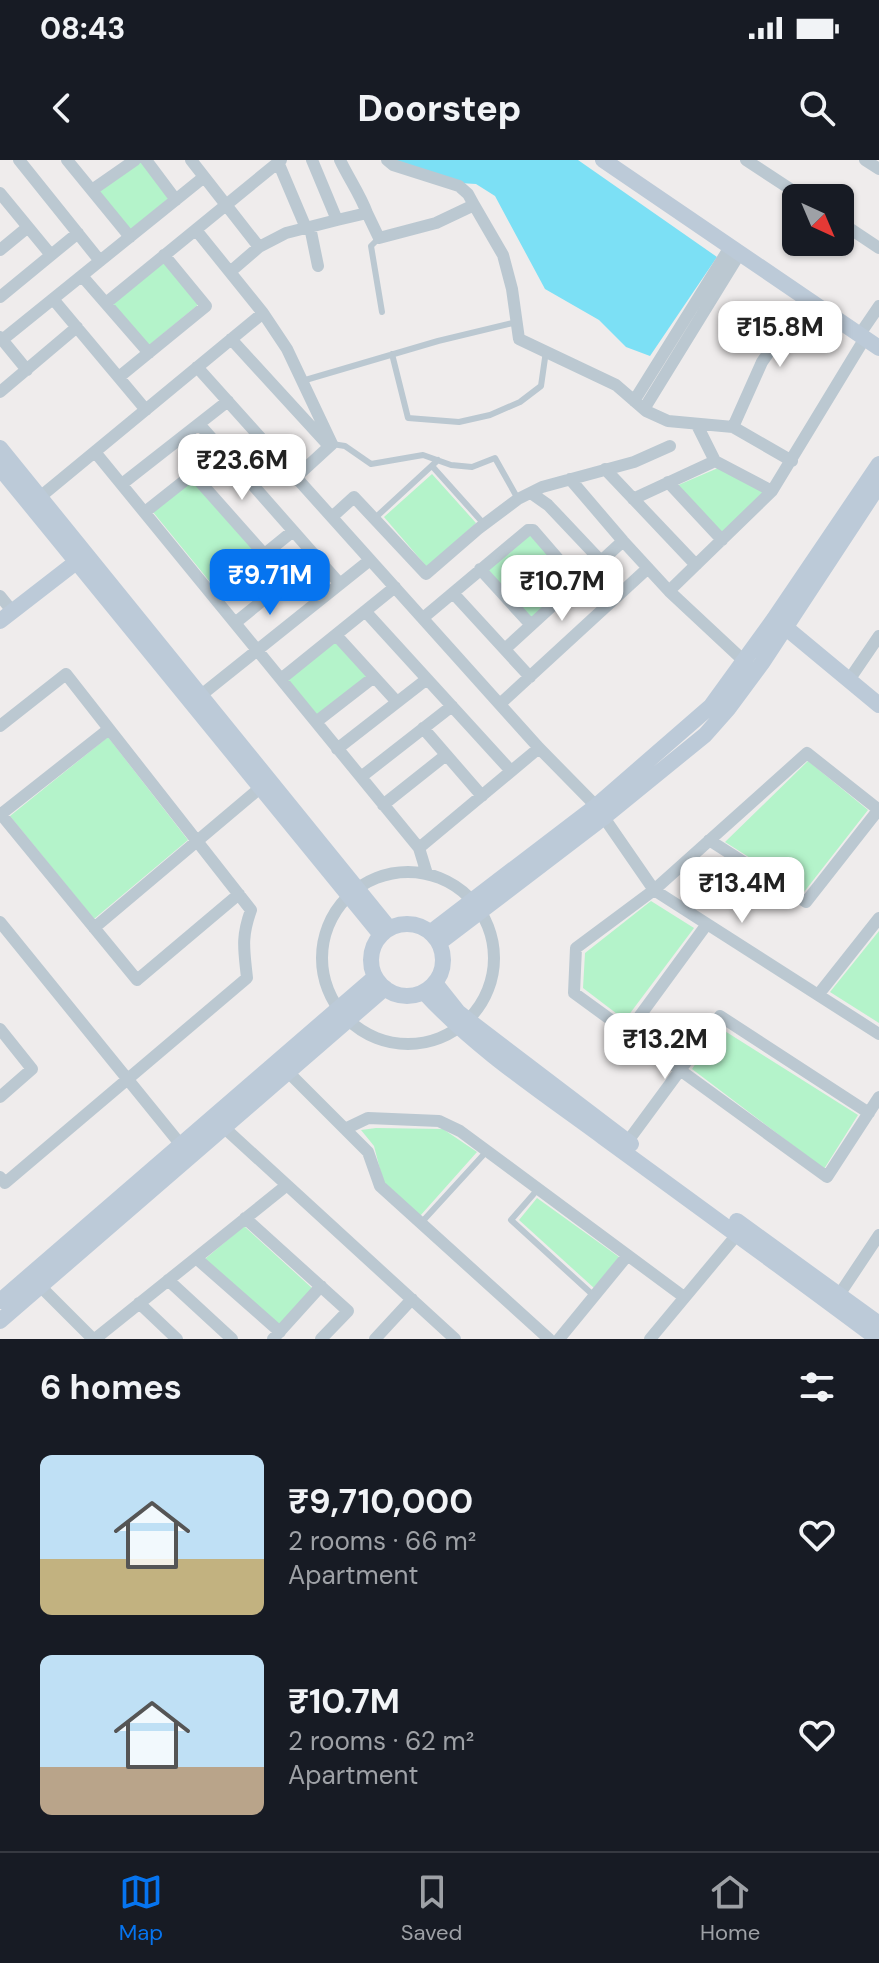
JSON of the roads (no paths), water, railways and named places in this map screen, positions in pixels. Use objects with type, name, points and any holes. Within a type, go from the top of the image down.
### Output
[{"type":"street","points":[[19,160],[100,261]]},
{"type":"street","points":[[92,190],[135,160]]},
{"type":"street","points":[[146,160],[176,200]]},
{"type":"street","points":[[191,160],[259,247]]},
{"type":"street","points":[[312,160],[337,220]]},
{"type":"street","points":[[340,160],[379,238],[436,223],[474,205]]},
{"type":"street","points":[[387,160],[393,165],[459,186],[468,194],[503,255],[512,289],[519,339],[616,385],[639,405],[668,421],[733,427],[792,461]]},
{"type":"street","points":[[603,160],[868,340]]},
{"type":"street","points":[[746,160],[783,184]]},
{"type":"street","points":[[865,160],[879,169]]},
{"type":"street","points":[[70,161],[130,237]]},
{"type":"street","points":[[106,303],[280,161],[308,228],[318,266]]},
{"type":"street","points":[[27,370],[1,338],[204,177]]},
{"type":"street","points":[[0,193],[51,255]]},
{"type":"street","points":[[230,272],[259,247],[286,233],[367,213]]},
{"type":"street","points":[[0,250],[28,227]]},
{"type":"street","points":[[196,230],[263,313],[287,349],[331,445]]},
{"type":"street","points":[[854,231],[879,248]]},
{"type":"street","points":[[0,297],[78,233]]},
{"type":"street","points":[[639,405],[735,250]]},
{"type":"street","points":[[119,377],[206,306],[164,255]]},
{"type":"street","points":[[82,276],[149,353]]},
{"type":"street","points":[[733,427],[762,362],[806,298]]},
{"type":"street","points":[[53,299],[146,410]]},
{"type":"street","points":[[669,591],[772,491],[868,340],[879,306]]},
{"type":"street","points":[[40,497],[263,313]]},
{"type":"street","points":[[0,392],[77,327]]},
{"type":"street","points":[[231,339],[331,445]]},
{"type":"street","points":[[197,367],[600,812],[654,890],[879,1034]]},
{"type":"street","points":[[122,484],[228,401]]},
{"type":"street","points":[[199,424],[340,584]]},
{"type":"street","points":[[697,425],[715,461],[772,491]]},
{"type":"street","points":[[296,477],[331,445]]},
{"type":"street","points":[[332,517],[354,497],[426,574],[518,499],[542,487],[634,462],[670,446]]},
{"type":"street","points":[[0,448],[40,497],[81,558]]},
{"type":"street","points":[[145,512],[222,451]]},
{"type":"street","points":[[95,452],[419,848],[427,874]]},
{"type":"street","points":[[633,499],[715,461]]},
{"type":"street","points":[[435,937],[705,735],[728,709],[879,464]]},
{"type":"street","points":[[0,468],[81,558],[385,932]]},
{"type":"street","points":[[605,469],[696,565]]},
{"type":"street","points":[[193,474],[264,554]]},
{"type":"street","points":[[570,479],[669,591],[744,661]]},
{"type":"street","points":[[668,482],[722,540]]},
{"type":"street","points":[[600,812],[711,706],[744,661],[781,623],[879,485]]},
{"type":"street","points":[[531,493],[548,505],[601,561]]},
{"type":"street","points":[[423,618],[528,530],[533,530],[578,582]]},
{"type":"street","points":[[213,596],[293,531]]},
{"type":"street","points":[[505,649],[623,541]]},
{"type":"street","points":[[235,623],[316,557]]},
{"type":"street","points":[[0,596],[6,616],[81,558]]},
{"type":"street","points":[[196,699],[370,560]]},
{"type":"street","points":[[500,704],[648,568]]},
{"type":"street","points":[[480,569],[531,625]]},
{"type":"street","points":[[281,679],[395,587]]},
{"type":"street","points":[[453,593],[530,677]]},
{"type":"street","points":[[365,611],[511,771]]},
{"type":"street","points":[[781,623],[879,705]]},
{"type":"street","points":[[336,635],[397,702]]},
{"type":"street","points":[[849,680],[879,636]]},
{"type":"street","points":[[0,726],[66,674],[251,910],[244,928],[243,943],[247,978],[5,1183],[0,1177]]},
{"type":"street","points":[[316,722],[374,677]]},
{"type":"street","points":[[337,749],[427,679]]},
{"type":"street","points":[[361,777],[452,706]]},
{"type":"street","points":[[423,728],[482,796]]},
{"type":"street","points":[[109,729],[1,814],[137,980],[239,894]]},
{"type":"street","points":[[419,848],[539,748]]},
{"type":"street","points":[[709,840],[806,902],[879,810],[807,753],[709,840],[654,890],[576,948],[574,993],[827,1177],[879,1097]]},
{"type":"street","points":[[383,805],[446,755]]},
{"type":"street","points":[[94,928],[265,784]]},
{"type":"street","points":[[395,872],[427,874],[445,879],[477,904],[494,943],[494,970],[488,993],[478,1010],[464,1024],[441,1038],[422,1044],[382,1041],[366,1034],[343,1015],[327,988],[322,961],[324,937],[333,915],[353,892],[375,878],[395,872]]},
{"type":"street","points":[[818,995],[879,918]]},
{"type":"street","points":[[0,922],[181,1145]]},
{"type":"street","points":[[411,924],[422,927],[435,937],[443,963],[439,977],[429,988],[404,996],[391,992],[380,982],[371,957],[375,942],[385,932],[411,924]]},
{"type":"street","points":[[628,1032],[707,924]]},
{"type":"street","points":[[3,1306],[380,982]]},
{"type":"street","points":[[429,988],[458,1012],[464,1024],[565,1109],[879,1324]]},
{"type":"street","points":[[35,1281],[181,1145],[288,1072],[343,1015]]},
{"type":"street","points":[[628,1141],[720,1016],[869,1113]]},
{"type":"street","points":[[464,1024],[628,1141],[878,1339]]},
{"type":"street","points":[[0,1029],[32,1069],[0,1097]]},
{"type":"street","points":[[288,1072],[368,1152],[380,1186],[549,1339]]},
{"type":"street","points":[[345,1129],[368,1118],[439,1121],[460,1131],[684,1297]]},
{"type":"street","points":[[218,1122],[455,1339]]},
{"type":"street","points":[[35,1281],[94,1339],[287,1185]]},
{"type":"street","points":[[245,1218],[348,1311],[321,1339]]},
{"type":"street","points":[[650,1339],[740,1230]]},
{"type":"street","points":[[839,1295],[879,1235]]},
{"type":"street","points":[[559,1339],[627,1256]]},
{"type":"street","points":[[196,1258],[276,1336],[321,1286]]},
{"type":"street","points":[[168,1280],[232,1339]]},
{"type":"street","points":[[376,1339],[412,1299]]},
{"type":"street","points":[[139,1303],[176,1339]]},
{"type":"lane","points":[[379,238],[371,246],[382,312]]},
{"type":"lane","points":[[302,381],[438,341],[517,322]]},
{"type":"lane","points":[[392,354],[408,418],[459,422],[490,415],[520,402],[541,386],[546,351]]},
{"type":"lane","points":[[331,445],[345,446],[371,464],[423,455],[435,463],[484,524]]},
{"type":"lane","points":[[375,518],[435,463],[472,467],[495,458],[518,499]]},
{"type":"lane","points":[[421,1223],[487,1151]]},
{"type":"lane","points":[[538,1189],[511,1220],[594,1296]]},
{"type":"water","points":[[387,160],[578,160],[717,257],[650,356],[626,347],[599,320],[545,289],[495,196],[476,184],[443,182]]}]
